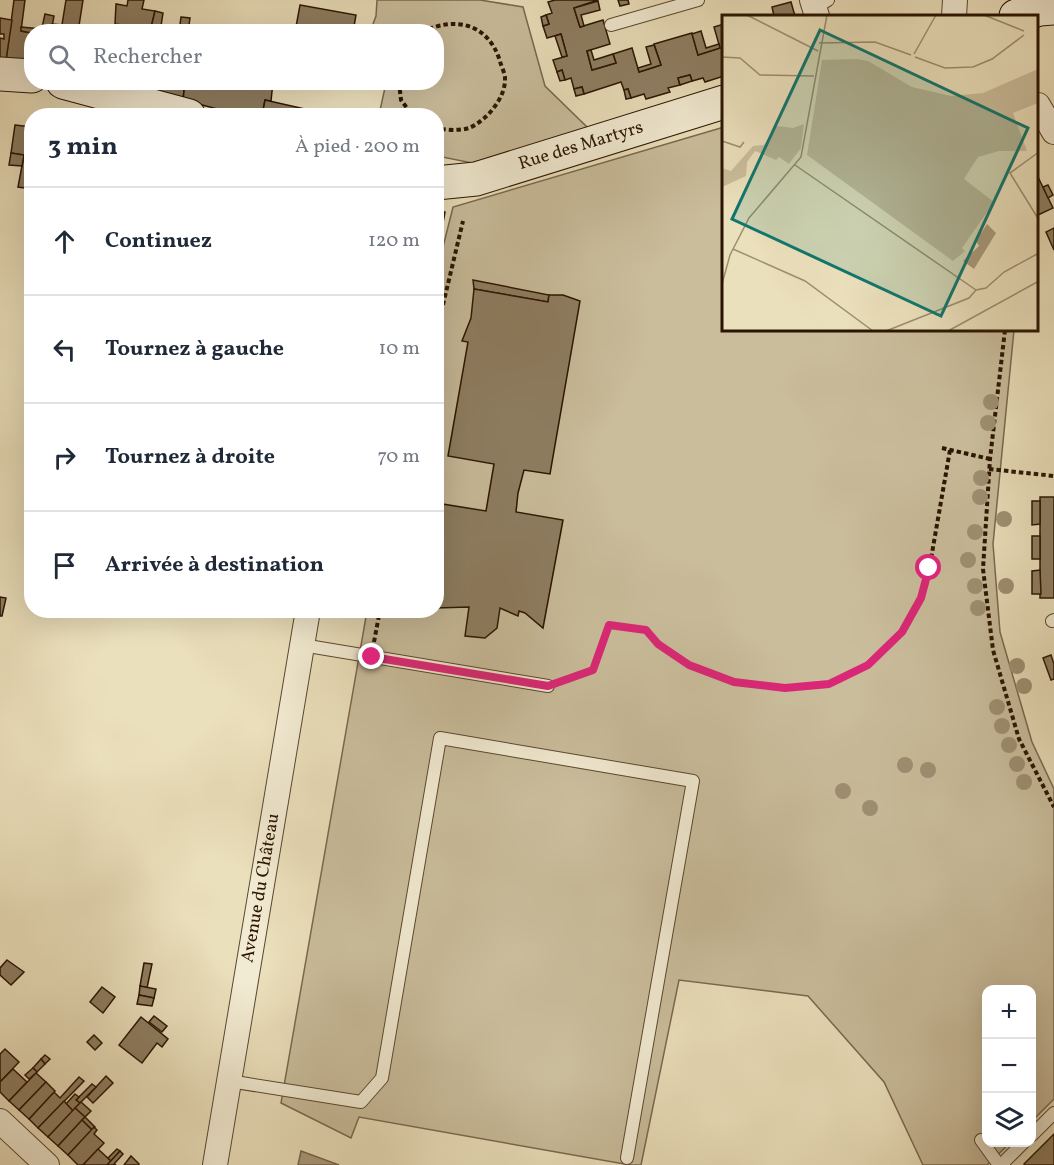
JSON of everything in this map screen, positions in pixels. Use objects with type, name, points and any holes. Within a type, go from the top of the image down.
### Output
[{"type":"street","points":[[954,15],[955,0]]},
{"type":"street","points":[[0,74],[24,76]]},
{"type":"street","points":[[93,90],[159,108]]},
{"type":"street","name":"Rue des Martyrs","points":[[444,182],[476,179],[722,103]]},
{"type":"street","points":[[1039,107],[1054,132]]},
{"type":"street","name":"Avenue du Château","points":[[215,1165],[307,618]]},
{"type":"street","points":[[0,1121],[47,1165]]},
{"type":"lane","points":[[611,25],[698,0]]},
{"type":"lane","points":[[302,645],[548,686]]},
{"type":"lane","points":[[229,1081],[362,1102],[382,1078],[440,738],[693,781],[627,1158]]},
{"type":"lane","points":[[1036,1131],[1054,1113]]},
{"type":"lane","points":[[981,1140],[1000,1165],[1020,1147]]},
{"type":"path","points":[[444,24],[454,22],[470,27],[489,39],[498,55],[505,78],[500,100],[485,116],[469,128],[444,129]]},
{"type":"path","points":[[400,90],[401,100],[407,108]]},
{"type":"path","points":[[444,301],[463,221]]},
{"type":"path","points":[[1005,332],[989,469],[983,569],[993,650],[1019,738],[1054,807]]},
{"type":"path","points":[[942,448],[990,459]]},
{"type":"path","points":[[548,686],[593,670],[609,625],[646,630],[658,644],[689,665],[734,682],[785,688],[829,684],[868,665],[902,632],[921,598],[929,568],[950,450]]},
{"type":"path","points":[[989,469],[1054,476]]},
{"type":"path","points":[[372,657],[379,618]]},
{"type":"shaded area","points":[[377,0],[480,0],[523,7],[545,86],[588,128],[472,163],[444,157],[444,108],[381,108],[384,90],[444,90],[444,24],[373,24]]},
{"type":"shaded area","points":[[722,128],[722,332],[1014,332],[993,544],[1000,632],[1032,742],[1054,789],[1054,1099],[1036,1117],[1036,985],[982,985],[982,1147],[1006,1147],[987,1165],[923,1165],[884,1082],[808,996],[679,980],[641,1165],[630,1165],[359,1117],[351,1138],[281,1103],[366,618],[444,618],[444,243],[453,207]]},
{"type":"shaded area","points":[[301,1151],[339,1165],[298,1165]]},
{"type":"building","points":[[14,0],[25,0],[21,31],[24,32],[24,62],[6,60]]},
{"type":"building","points":[[66,0],[83,0],[79,24],[62,24]]},
{"type":"building","points":[[128,0],[144,0],[142,9],[155,11],[152,24],[115,24],[116,4],[127,6]]},
{"type":"building","points":[[598,0],[574,8],[580,27],[603,20],[610,44],[587,51],[592,70],[616,63],[613,54],[632,48],[639,72],[661,65],[654,44],[692,33],[698,55],[720,48],[714,27],[722,25],[722,77],[705,82],[703,78],[692,81],[690,75],[678,78],[680,85],[668,88],[670,92],[646,99],[644,94],[631,98],[628,89],[624,90],[621,82],[584,94],[582,87],[574,89],[571,78],[565,80],[562,70],[557,72],[553,60],[567,56],[561,34],[547,38],[543,26],[549,24],[546,15],[552,13],[548,2]]},
{"type":"building","points":[[618,0],[628,0],[629,4],[620,6]]},
{"type":"building","points":[[598,1],[600,10],[581,15],[584,26],[580,27],[574,8]]},
{"type":"building","points":[[791,2],[795,15],[774,15],[772,7]]},
{"type":"building","points":[[300,5],[356,15],[354,24],[296,24]]},
{"type":"building","points":[[155,11],[163,13],[161,24],[152,24]]},
{"type":"building","points":[[45,14],[54,16],[52,24],[43,24]]},
{"type":"building","points":[[546,15],[549,24],[543,26],[541,17]]},
{"type":"building","points":[[181,17],[190,18],[189,24],[180,24]]},
{"type":"building","points":[[0,18],[12,20],[6,60],[0,59],[0,38],[4,39],[4,34],[0,34]]},
{"type":"building","points":[[701,31],[706,48],[719,44],[720,48],[698,55],[692,34]]},
{"type":"building","points":[[561,34],[567,56],[562,57],[555,36]]},
{"type":"building","points":[[654,45],[661,65],[639,72],[638,68],[651,64],[646,47]]},
{"type":"building","points":[[591,50],[594,60],[613,54],[616,63],[592,70],[587,51]]},
{"type":"building","points":[[562,70],[565,80],[560,81],[557,72]]},
{"type":"building","points":[[690,75],[692,81],[680,85],[678,78]]},
{"type":"building","points":[[582,87],[584,94],[576,96],[574,89]]},
{"type":"building","points":[[628,89],[631,98],[626,99],[624,90]]},
{"type":"building","points":[[148,90],[184,90],[183,100]]},
{"type":"building","points":[[184,90],[272,90],[271,101],[265,100],[264,108],[213,108],[183,100]]},
{"type":"building","points":[[265,100],[301,108],[264,108]]},
{"type":"building","points":[[15,125],[24,126],[24,155],[11,153]]},
{"type":"building","points":[[11,153],[24,155],[22,166],[9,165]]},
{"type":"building","points":[[24,155],[24,188],[18,187]]},
{"type":"building","points":[[1039,179],[1053,208],[1039,215]]},
{"type":"building","points":[[1048,185],[1053,195],[1048,198],[1043,187]]},
{"type":"building","points":[[1054,228],[1054,250],[1046,232]]},
{"type":"building","points":[[473,280],[549,295],[548,302],[474,289]]},
{"type":"building","points":[[474,289],[548,302],[549,295],[563,295],[580,301],[550,474],[524,470],[518,493],[516,512],[563,520],[543,628],[525,613],[519,611],[518,616],[500,608],[497,628],[485,638],[465,636],[469,607],[444,608],[444,504],[486,511],[494,464],[448,456],[468,342],[462,341],[471,318]]},
{"type":"building","points":[[1040,497],[1054,497],[1054,598],[1040,598]]},
{"type":"building","points":[[1032,501],[1040,501],[1040,524],[1032,525]]},
{"type":"building","points":[[1032,536],[1040,536],[1040,559],[1032,559]]},
{"type":"building","points":[[1040,570],[1041,594],[1032,594],[1032,571]]},
{"type":"building","points":[[0,597],[6,598],[2,616],[0,616]]},
{"type":"building","points":[[1051,655],[1054,664],[1054,679],[1051,680],[1043,658]]},
{"type":"building","points":[[7,960],[24,972],[11,985],[0,975],[0,968]]},
{"type":"building","points":[[144,963],[152,964],[147,988],[140,986]]},
{"type":"building","points":[[140,986],[156,989],[154,998],[139,995]]},
{"type":"building","points":[[102,987],[115,997],[103,1013],[90,1002]]},
{"type":"building","points":[[139,995],[154,998],[152,1006],[137,1004]]},
{"type":"building","points":[[154,1016],[167,1026],[162,1032],[149,1022]]},
{"type":"building","points":[[141,1017],[168,1039],[162,1047],[157,1043],[142,1063],[119,1045]]},
{"type":"building","points":[[94,1035],[102,1043],[95,1050],[87,1042]]},
{"type":"building","points":[[5,1049],[19,1062],[0,1082],[0,1054]]},
{"type":"building","points":[[45,1055],[50,1059],[45,1064],[41,1059]]},
{"type":"building","points":[[41,1059],[45,1064],[37,1072],[33,1068]]},
{"type":"building","points":[[33,1068],[37,1072],[29,1079],[25,1075]]},
{"type":"building","points":[[13,1069],[27,1082],[9,1101],[0,1092],[0,1082]]},
{"type":"building","points":[[36,1073],[46,1082],[19,1110],[9,1101]]},
{"type":"building","points":[[106,1076],[113,1083],[93,1103],[87,1097]]},
{"type":"building","points":[[79,1077],[84,1081],[38,1128],[29,1119],[54,1092],[60,1098]]},
{"type":"building","points":[[46,1082],[55,1091],[29,1119],[19,1110]]},
{"type":"building","points":[[92,1084],[96,1087],[80,1103],[76,1100]]},
{"type":"building","points":[[75,1094],[79,1097],[76,1100],[80,1103],[73,1111],[66,1104]]},
{"type":"building","points":[[64,1101],[73,1111],[48,1137],[38,1128]]},
{"type":"building","points":[[81,1102],[91,1111],[85,1117],[75,1108]]},
{"type":"building","points":[[75,1108],[85,1117],[58,1146],[48,1137]]},
{"type":"building","points":[[85,1117],[95,1127],[92,1130],[82,1120]]},
{"type":"building","points":[[82,1120],[92,1130],[68,1155],[58,1146]]},
{"type":"building","points":[[94,1127],[97,1130],[94,1134],[104,1143],[83,1165],[78,1165],[68,1155]]},
{"type":"building","points":[[1054,1134],[1054,1165],[1025,1165],[1024,1164]]},
{"type":"building","points":[[98,1149],[111,1161],[107,1165],[83,1165]]},
{"type":"building","points":[[117,1149],[120,1151],[111,1161],[108,1158]]},
{"type":"building","points":[[120,1151],[123,1154],[114,1164],[116,1165],[107,1165]]},
{"type":"building","points":[[131,1156],[139,1164],[124,1165]]},
{"type":"route","points":[[372,657],[548,686],[593,670],[609,625],[646,630],[658,644],[689,665],[734,682],[785,688],[829,684],[868,665],[902,632],[921,598],[929,568]]}]
